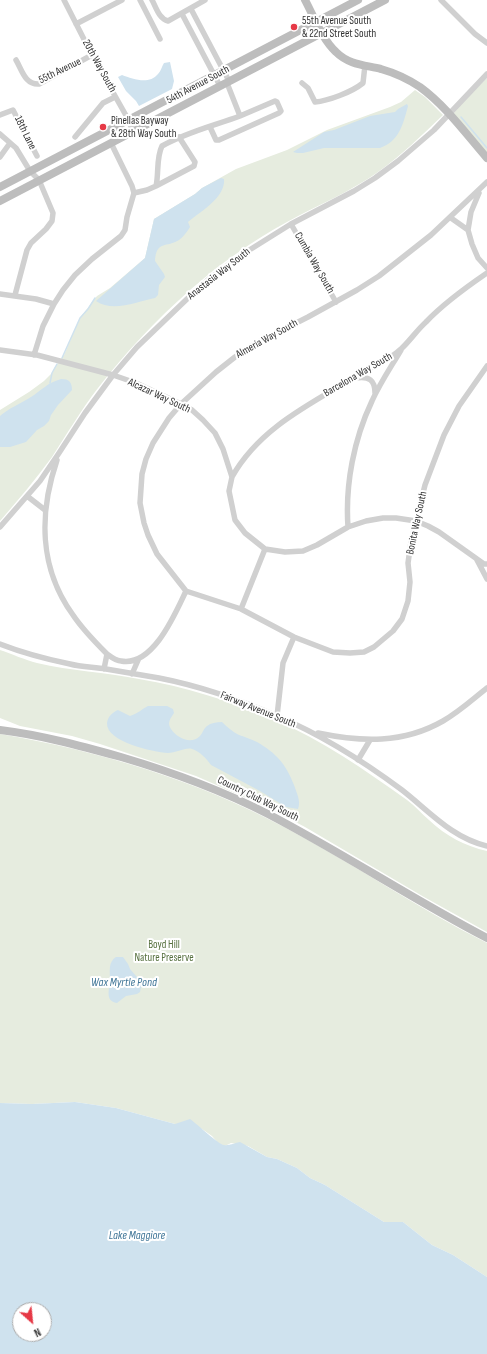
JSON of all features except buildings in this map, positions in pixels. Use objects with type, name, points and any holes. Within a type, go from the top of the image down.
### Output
[{"type":"main road","points":[[305,0],[322,33],[331,47],[341,57],[354,64],[382,69],[403,78],[420,88],[450,114],[487,158]]},
{"type":"main road","name":"54th Avenue South","points":[[0,186],[358,0]]},
{"type":"main road","name":"54th Avenue South","points":[[0,201],[385,0]]},
{"type":"main road","name":"Country Club Way South","points":[[0,730],[89,748],[154,767],[224,794],[267,814],[338,852],[451,919],[487,938]]},
{"type":"street","name":"20th Way South","points":[[64,0],[92,55],[128,119],[133,132]]},
{"type":"street","points":[[76,24],[122,0]]},
{"type":"street","points":[[140,0],[160,39]]},
{"type":"street","points":[[152,0],[160,15],[164,20],[168,21],[206,0]]},
{"type":"street","points":[[441,0],[475,34],[487,43]]},
{"type":"street","points":[[192,9],[223,70],[225,83],[240,116]]},
{"type":"street","points":[[182,14],[214,74],[225,83]]},
{"type":"street","name":"55th Avenue","points":[[16,60],[26,79],[34,84],[39,84],[92,55]]},
{"type":"street","points":[[302,83],[308,88],[315,102],[320,102],[340,95],[363,83],[365,66]]},
{"type":"street","name":"Anastasia Way South","points":[[0,527],[27,496],[59,453],[85,413],[113,376],[137,347],[156,328],[209,279],[242,254],[291,224],[347,195],[375,178],[398,161],[450,114],[461,100],[487,74]]},
{"type":"street","points":[[75,137],[103,103],[116,97]]},
{"type":"street","points":[[156,186],[159,152],[162,146],[179,137],[240,116],[275,101],[277,102],[281,111],[219,140],[216,140],[210,127]]},
{"type":"street","name":"18th Lane","points":[[0,116],[7,111],[13,110],[37,156]]},
{"type":"street","points":[[0,134],[16,148],[30,171],[40,180],[53,213],[52,221],[31,243],[27,250],[14,295]]},
{"type":"street","points":[[134,193],[156,186],[194,166],[195,162],[179,137]]},
{"type":"street","points":[[0,157],[10,143]]},
{"type":"street","points":[[34,355],[43,326],[63,290],[75,275],[92,259],[121,236],[125,230],[134,193],[111,143]]},
{"type":"street","name":"Almeria Way South","points":[[186,591],[157,554],[148,535],[140,503],[142,474],[146,459],[152,443],[169,418],[181,404],[235,357],[253,345],[336,302],[379,276],[431,236],[487,182]]},
{"type":"street","points":[[480,189],[471,212],[468,230],[478,258],[487,268]]},
{"type":"street","points":[[451,218],[468,230]]},
{"type":"street","name":"Cumbia Way South","points":[[291,224],[336,302]]},
{"type":"street","name":"Barcelona Way South","points":[[232,477],[238,466],[249,452],[266,435],[298,410],[401,350],[426,322],[453,297],[487,273]]},
{"type":"street","points":[[0,294],[14,295],[54,304]]},
{"type":"street","name":"Alcazar Way South","points":[[0,350],[34,355],[82,366],[136,383],[181,404],[203,420],[215,433],[223,449],[232,477],[229,491],[235,520],[245,533],[265,549]]},
{"type":"street","points":[[348,527],[347,510],[351,469],[361,429],[374,396],[401,350]]},
{"type":"street","name":"Bonita Way South","points":[[242,609],[294,638],[334,652],[364,652],[374,647],[393,631],[402,619],[408,601],[410,582],[408,563],[409,552],[425,485],[444,435],[459,406],[487,366]]},
{"type":"street","points":[[352,379],[363,377],[372,381],[375,387],[374,396]]},
{"type":"street","points":[[59,453],[53,472],[45,510],[46,547],[50,567],[63,601],[73,616],[107,654],[120,661],[132,662],[145,656],[162,635],[173,618],[186,591],[242,609],[265,549],[285,552],[303,551],[317,545],[348,527],[366,521],[383,518],[416,521],[439,532],[487,564]]},
{"type":"street","points":[[27,496],[45,510]]},
{"type":"street","points":[[476,558],[487,579]]},
{"type":"street","points":[[277,716],[283,663],[294,638]]},
{"type":"street","name":"Fairway Avenue South","points":[[0,644],[23,653],[64,663],[160,679],[219,694],[277,716],[328,741],[402,791],[449,829],[463,837],[487,846]]},
{"type":"street","points":[[104,669],[107,654]]},
{"type":"street","points":[[132,674],[139,658]]},
{"type":"street","points":[[312,732],[335,737],[370,740],[405,736],[442,721],[487,688]]},
{"type":"street","points":[[358,760],[370,740]]},
{"type":"green space","points":[[487,78],[487,154],[453,114]]},
{"type":"green space","points":[[415,90],[425,97],[443,115],[404,152],[378,172],[356,186],[274,229],[249,245],[213,271],[177,301],[141,337],[108,375],[86,405],[52,457],[0,521],[0,410],[29,392],[52,373],[64,355],[80,318],[97,296],[110,288],[145,258],[154,219],[195,194],[202,188],[236,169],[287,150],[327,130],[390,107],[401,102]]},
{"type":"green space","points":[[0,650],[37,663],[157,682],[208,695],[275,720],[326,746],[407,800],[435,826],[449,836],[463,843],[487,851],[487,932],[305,827],[271,809],[196,776],[100,744],[72,736],[20,726],[0,718]]},
{"type":"green space","name":"Boyd Hill Nature Preserve","points":[[0,734],[74,749],[146,769],[182,781],[251,810],[335,855],[435,915],[487,943],[487,1277],[453,1255],[432,1245],[403,1222],[384,1222],[325,1185],[310,1178],[297,1168],[277,1159],[267,1157],[248,1146],[231,1143],[225,1146],[218,1143],[212,1136],[202,1129],[175,1124],[116,1108],[75,1102],[32,1104],[0,1103]]},
{"type":"water","points":[[170,62],[174,81],[172,89],[139,106],[126,91],[118,77],[122,75],[141,80],[150,79],[159,73],[164,63]]},
{"type":"water","points":[[407,104],[408,106],[402,126],[396,137],[380,148],[324,148],[303,153],[293,152],[324,132],[334,130],[370,116],[395,112]]},
{"type":"water","points":[[221,178],[224,179],[224,186],[217,198],[188,222],[190,227],[179,240],[160,247],[157,250],[155,261],[165,277],[159,285],[158,295],[155,298],[118,306],[110,306],[96,301],[145,258],[154,219],[195,194],[202,188]]},
{"type":"water","points":[[61,379],[70,382],[72,390],[58,405],[49,421],[37,430],[26,442],[10,447],[0,447],[0,416],[48,385]]},
{"type":"water","points":[[148,706],[167,706],[173,709],[174,713],[171,717],[169,725],[180,738],[188,740],[196,739],[209,725],[222,722],[237,734],[255,741],[270,750],[288,771],[298,797],[298,809],[286,807],[260,791],[211,765],[195,750],[187,749],[168,753],[152,751],[122,741],[114,736],[109,730],[107,723],[110,716],[114,712],[118,710],[130,716]]},
{"type":"water","name":"Wax Myrtle Pond","points":[[116,957],[123,957],[130,969],[142,983],[140,992],[126,996],[117,1003],[110,1000],[109,997],[110,967],[113,959]]},
{"type":"water","name":"Lake Maggiore","points":[[75,1102],[116,1108],[175,1124],[190,1119],[221,1144],[227,1145],[240,1142],[267,1157],[277,1159],[297,1168],[310,1178],[325,1185],[384,1222],[403,1222],[432,1245],[453,1255],[487,1277],[487,1354],[0,1354],[0,1103],[32,1104]]},
{"type":"waterway","points":[[461,117],[487,148]]},
{"type":"waterway","points":[[62,358],[80,318],[95,298]]},
{"type":"waterway","points":[[50,383],[52,373],[57,364]]},
{"type":"place","name":"55th Avenue South & 22nd Street South","points":[[294,27]]},
{"type":"place","name":"Pinellas Bayway & 28th Way South","points":[[103,127]]}]
